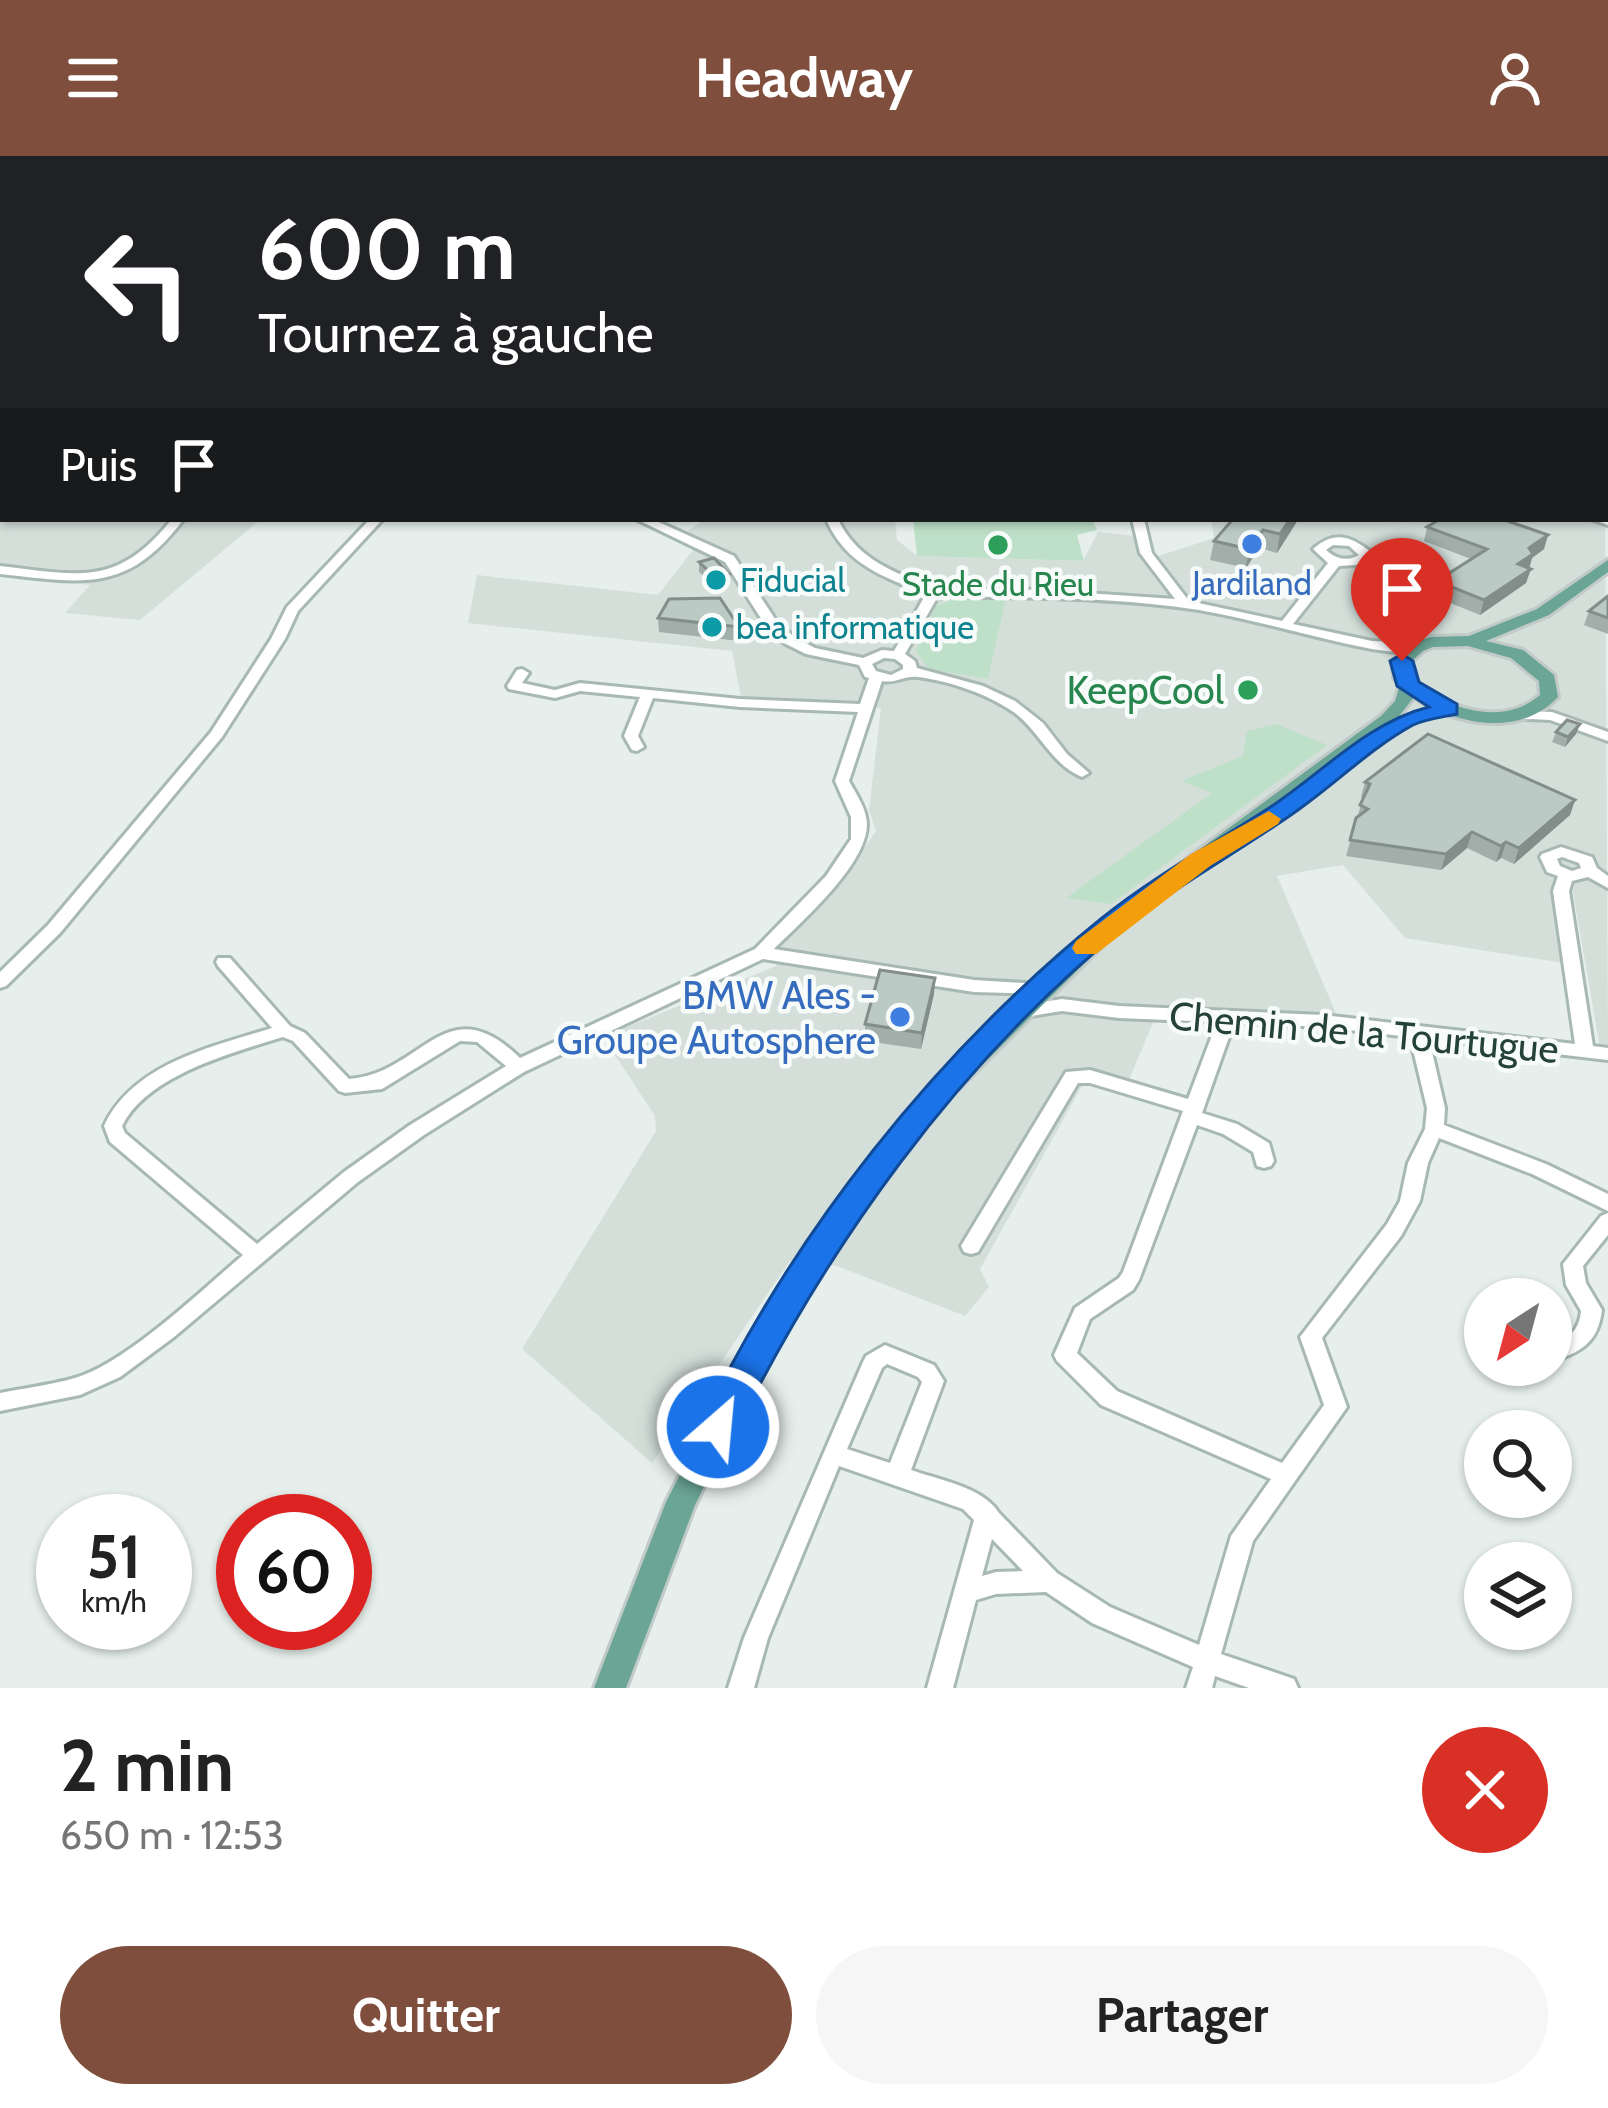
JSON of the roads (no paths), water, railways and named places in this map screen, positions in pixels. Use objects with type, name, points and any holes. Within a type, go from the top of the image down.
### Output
[{"type":"main road","points":[[1516,654],[1524,633],[1543,612],[1608,565]]},
{"type":"main road","points":[[610,1688],[681,1502],[756,1353],[844,1215],[932,1101],[1112,924],[1387,720],[1403,703],[1407,653],[1417,647],[1468,641],[1543,612]]},
{"type":"main road","points":[[1200,860],[1279,812],[1407,719],[1449,709],[1515,715],[1542,705],[1549,697],[1547,679],[1516,654],[1468,641]]},
{"type":"main road","points":[[1405,678],[1449,709]]},
{"type":"street","points":[[0,570],[112,577],[127,570],[175,522]]},
{"type":"street","points":[[0,982],[54,928],[190,767],[278,639],[285,618],[373,522]]},
{"type":"street","points":[[649,522],[730,559],[774,628],[791,641],[892,679],[910,671],[1006,700],[1042,731],[1061,760],[1082,773]]},
{"type":"street","points":[[833,522],[856,556],[926,592],[1185,604],[1392,648],[1417,647]]},
{"type":"street","points":[[1139,522],[1146,553],[1185,604]]},
{"type":"street","points":[[1286,623],[1336,561]]},
{"type":"street","points":[[898,655],[926,592]]},
{"type":"street","points":[[1342,638],[1385,653],[1405,678]]},
{"type":"street","points":[[0,1402],[80,1386],[112,1371],[351,1177],[518,1066],[760,953],[832,880],[859,839],[859,817],[842,782],[870,670],[882,654],[908,660],[910,671]]},
{"type":"street","points":[[522,673],[514,686],[555,694],[580,687],[863,708]]},
{"type":"street","points":[[637,747],[631,736],[648,694]]},
{"type":"street","points":[[1549,697],[1565,714],[1606,736]]},
{"type":"street","points":[[1515,715],[1552,716],[1606,736]]},
{"type":"street","points":[[1590,871],[1580,877],[1566,875],[1548,863],[1553,853],[1579,856],[1608,883]]},
{"type":"street","points":[[1566,875],[1561,891],[1586,1051]]},
{"type":"street","name":"Chemin de la Tourtugue","points":[[760,953],[974,986],[1047,984],[1061,999],[1119,1012]]},
{"type":"street","points":[[224,962],[284,1030],[299,1037],[345,1086],[376,1084],[456,1034],[483,1035],[518,1066]]},
{"type":"street","points":[[974,986],[999,998],[1016,1015]]},
{"type":"street","name":"Chemin de la Tourtugue","points":[[1016,1015],[1062,1005],[1324,1021],[1608,1054]]},
{"type":"street","points":[[1227,1018],[1132,1274],[1082,1315],[1065,1355],[1109,1398],[1283,1474]]},
{"type":"street","points":[[260,1253],[249,1249],[117,1137],[112,1126],[121,1106],[149,1086],[198,1061],[284,1030]]},
{"type":"street","points":[[1199,1688],[1243,1536],[1336,1406],[1311,1337],[1394,1230],[1434,1129],[1436,1108],[1418,1032]]},
{"type":"street","points":[[971,1246],[1072,1077],[1090,1076],[1194,1113],[1262,1148],[1264,1161]]},
{"type":"street","points":[[1434,1129],[1539,1169],[1608,1202]]},
{"type":"street","points":[[1572,1347],[1588,1333],[1592,1310],[1576,1285],[1573,1264],[1608,1221]]},
{"type":"street","points":[[741,1688],[756,1638],[832,1454],[874,1363],[885,1354],[926,1371],[933,1381],[897,1476]]},
{"type":"street","points":[[832,1454],[971,1501],[1048,1581],[1101,1615],[1207,1661],[1285,1688]]},
{"type":"street","points":[[940,1688],[987,1514]]},
{"type":"street","points":[[966,1592],[996,1583],[1048,1581]]},
{"type":"place","name":"Jardiland","points":[[1252,544]]},
{"type":"place","name":"Stade du Rieu","points":[[998,545]]},
{"type":"place","name":"Fiducial","points":[[716,580]]},
{"type":"place","name":"bea informatique","points":[[712,627]]},
{"type":"place","name":"KeepCool","points":[[1248,690]]},
{"type":"place","name":"BMW Ales - Groupe Autosphere","points":[[900,1017]]}]
